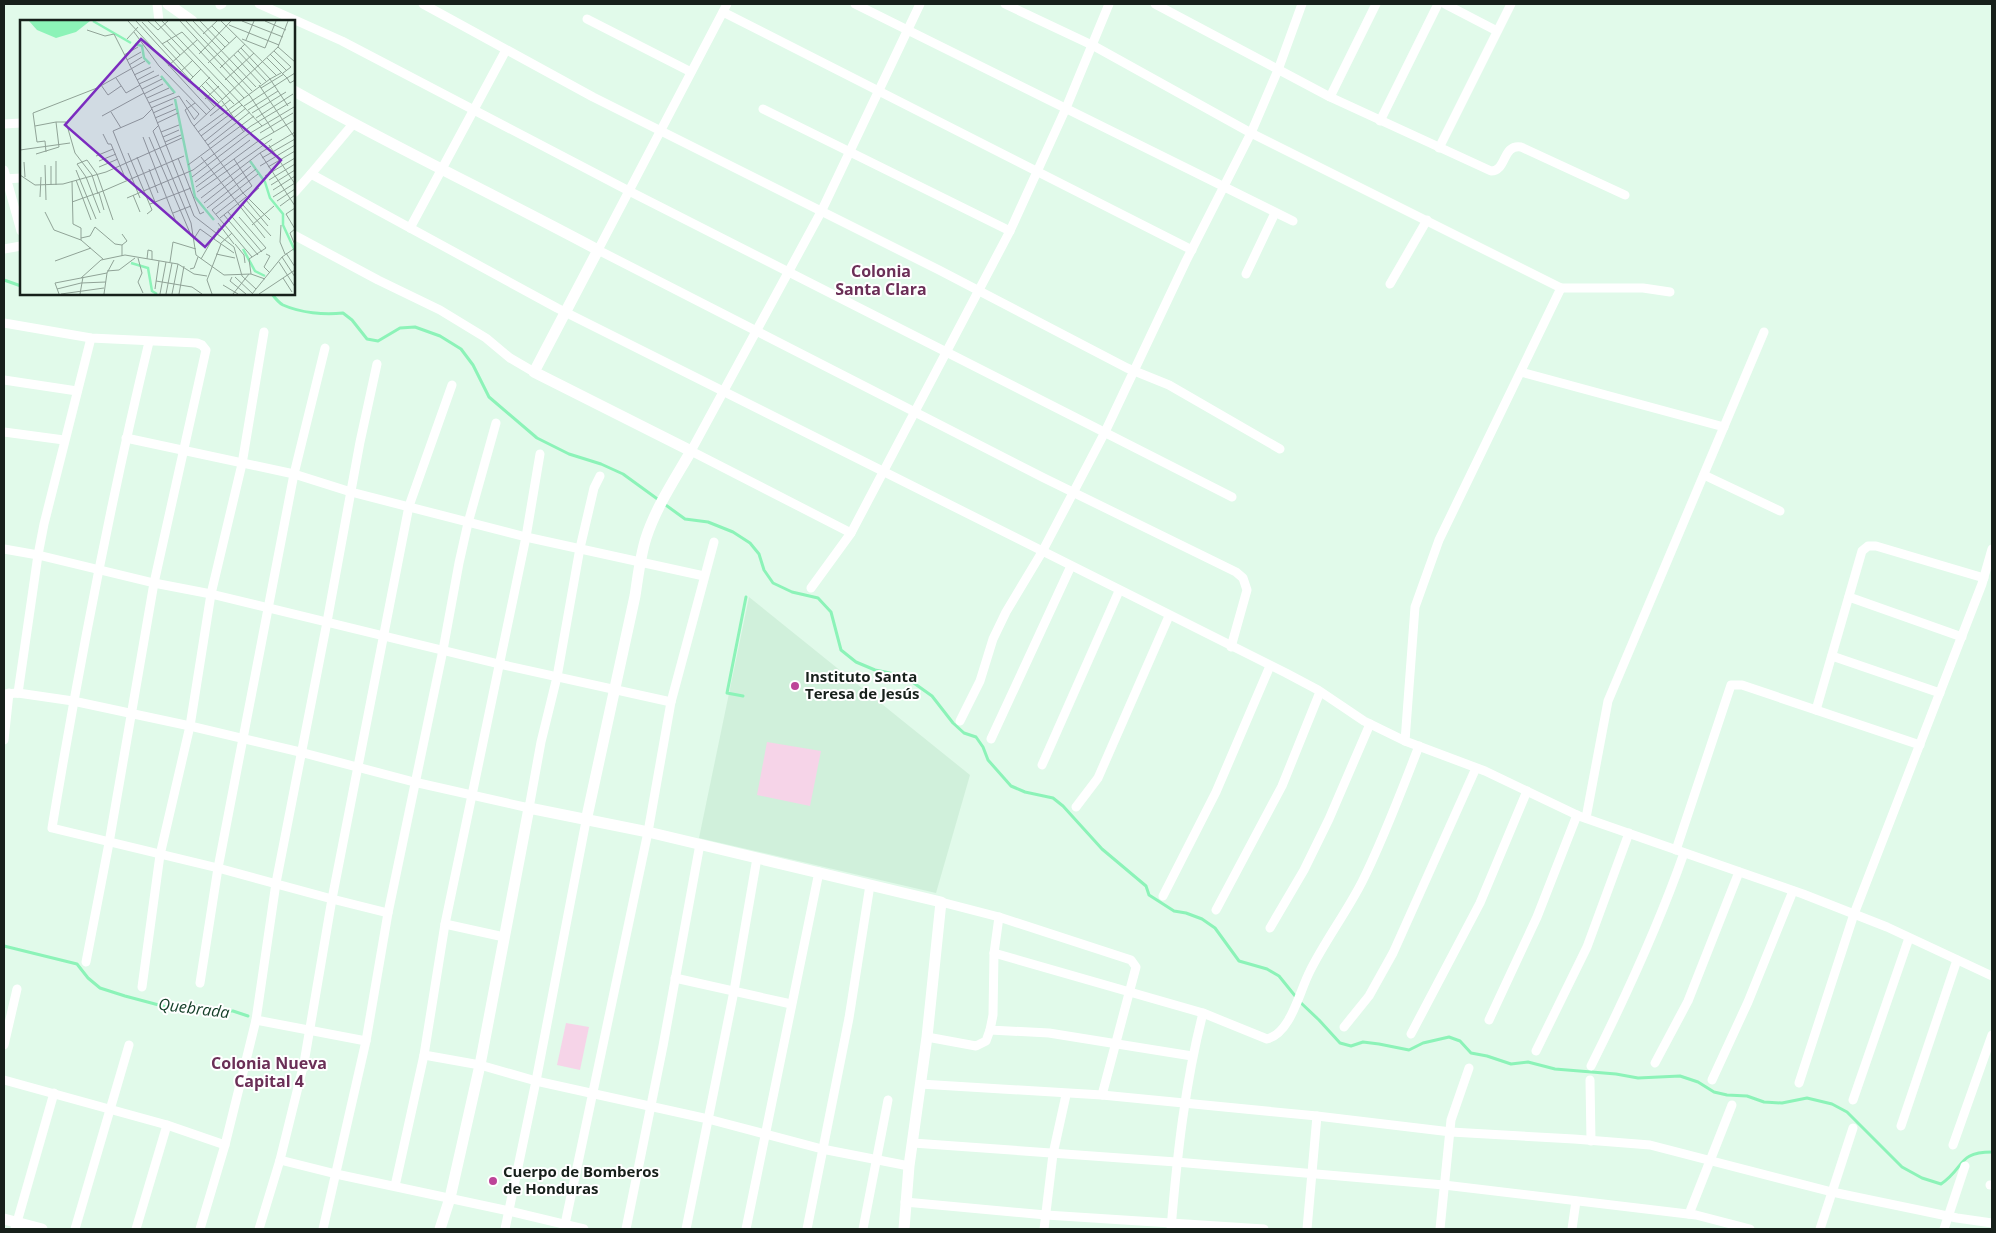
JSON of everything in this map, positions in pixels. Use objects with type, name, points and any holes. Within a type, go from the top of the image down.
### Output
[{"type":"street","points":[[157,4],[160,20]]},
{"type":"street","points":[[168,4],[191,20]]},
{"type":"street","points":[[259,4],[295,20]]},
{"type":"street","points":[[423,4],[593,97],[1133,370],[1169,385],[1280,449]]},
{"type":"street","points":[[855,4],[1293,221]]},
{"type":"street","points":[[505,1229],[536,1081],[586,821],[646,538],[658,509],[821,212],[920,4]]},
{"type":"street","points":[[1005,4],[1092,46],[1251,133],[1561,288],[1643,288],[1670,292]]},
{"type":"street","points":[[811,588],[851,533],[977,290],[1010,231],[1066,108],[1109,4]]},
{"type":"street","points":[[1155,4],[1330,97],[1490,171],[1496,171],[1500,167],[1510,149],[1515,146],[1521,147],[1625,195]]},
{"type":"street","points":[[1330,97],[1376,4]]},
{"type":"street","points":[[1380,121],[1438,4]]},
{"type":"street","points":[[1445,4],[1497,31]]},
{"type":"street","points":[[1439,148],[1511,4]]},
{"type":"street","points":[[960,721],[980,681],[993,639],[1006,612],[1074,493],[1251,133],[1278,70],[1299,5]]},
{"type":"street","points":[[534,372],[725,8],[878,91],[1192,250]]},
{"type":"street","points":[[587,19],[691,72]]},
{"type":"street","points":[[295,20],[342,41],[629,191],[1232,497]]},
{"type":"street","points":[[410,228],[506,50]]},
{"type":"street","points":[[295,92],[353,124],[756,331],[1074,493],[1236,572],[1242,578],[1247,590],[1231,647]]},
{"type":"street","points":[[763,109],[1010,231]]},
{"type":"street","points":[[4,124],[20,122]]},
{"type":"street","points":[[295,192],[353,124]]},
{"type":"street","points":[[311,174],[566,312],[1270,666],[1320,692],[1370,724],[1405,741],[1476,768],[1577,815],[1854,914],[1992,976]]},
{"type":"street","points":[[20,178],[5,176],[20,228]]},
{"type":"street","points":[[1246,274],[1275,213]]},
{"type":"street","points":[[1390,284],[1427,220]]},
{"type":"street","points":[[295,236],[378,280],[440,310],[486,338],[510,358],[534,372],[851,533]]},
{"type":"street","points":[[4,250],[20,246]]},
{"type":"street","points":[[1405,741],[1414,607],[1439,540],[1561,288]]},
{"type":"street","points":[[4,323],[91,338],[197,343],[206,350],[154,583],[109,843],[86,962]]},
{"type":"street","points":[[142,987],[160,855],[190,726],[211,594],[242,464],[264,332]]},
{"type":"street","points":[[1586,818],[1608,702],[1764,332]]},
{"type":"street","points":[[4,740],[10,693],[38,555],[64,440],[91,338]]},
{"type":"street","points":[[149,342],[97,569],[52,828],[218,868],[332,900],[388,913]]},
{"type":"street","points":[[200,983],[218,868],[294,474],[325,348]]},
{"type":"street","points":[[200,1229],[225,1145],[256,1020],[276,883],[300,752],[377,364]]},
{"type":"street","points":[[1521,372],[1724,427]]},
{"type":"street","points":[[4,380],[77,391]]},
{"type":"street","points":[[259,1229],[280,1160],[304,1063],[332,900],[409,506],[452,385]]},
{"type":"street","points":[[323,1229],[366,1041],[388,913],[443,650],[459,563],[468,523],[496,423]]},
{"type":"street","points":[[4,432],[64,440]]},
{"type":"street","points":[[126,438],[294,474],[351,492],[468,523],[704,576]]},
{"type":"street","points":[[395,1186],[424,1055],[445,924],[526,537],[540,454]]},
{"type":"street","points":[[1704,475],[1780,511]]},
{"type":"street","points":[[440,1229],[450,1198],[480,1065],[541,742],[557,677],[580,548],[594,488],[600,476]]},
{"type":"street","points":[[564,1227],[648,832],[671,702],[714,542]]},
{"type":"street","points":[[1816,710],[1862,551],[1868,546],[1876,546],[1984,578]]},
{"type":"street","points":[[4,549],[211,594],[499,664],[671,702]]},
{"type":"street","points":[[1799,1083],[1854,914],[1962,637],[1984,578],[1992,550]]},
{"type":"street","points":[[991,739],[1071,566]]},
{"type":"street","points":[[1042,765],[1120,591]]},
{"type":"street","points":[[1850,597],[1962,637]]},
{"type":"street","points":[[1076,807],[1098,778],[1169,616]]},
{"type":"street","points":[[1832,656],[1940,693]]},
{"type":"street","points":[[1163,896],[1216,792],[1270,666]]},
{"type":"street","points":[[1591,1066],[1643,958],[1665,907],[1680,852],[1732,686],[1742,685],[1920,745]]},
{"type":"street","points":[[1216,910],[1282,786],[1320,692]]},
{"type":"street","points":[[10,693],[73,701],[190,726],[414,782],[586,821],[648,832],[819,872],[999,917],[1131,960],[1136,967],[1102,1096]]},
{"type":"street","points":[[1270,928],[1317,844],[1370,724]]},
{"type":"street","points":[[994,952],[1202,1012],[1267,1039],[1276,1037],[1285,1027],[1309,972],[1361,883],[1390,821],[1419,746]]},
{"type":"street","points":[[1344,1027],[1369,996],[1393,953],[1476,768]]},
{"type":"street","points":[[1411,1034],[1480,902],[1526,791]]},
{"type":"street","points":[[1489,1020],[1537,918],[1577,815]]},
{"type":"street","points":[[1536,1051],[1587,947],[1629,833]]},
{"type":"street","points":[[626,1229],[651,1107],[700,844]]},
{"type":"street","points":[[686,1229],[734,991],[757,858]]},
{"type":"street","points":[[746,1229],[819,872]]},
{"type":"street","points":[[1655,1063],[1688,1001],[1739,872]]},
{"type":"street","points":[[807,1229],[849,1018],[870,885]]},
{"type":"street","points":[[1712,1080],[1748,1002],[1793,891]]},
{"type":"street","points":[[904,1229],[909,1166],[927,1037],[940,902]]},
{"type":"street","points":[[927,1037],[976,1046],[986,1041],[993,1016],[994,952],[999,917]]},
{"type":"street","points":[[445,924],[504,937]]},
{"type":"street","points":[[1853,1100],[1909,938]]},
{"type":"street","points":[[1901,1126],[1957,960]]},
{"type":"street","points":[[675,978],[791,1004]]},
{"type":"street","points":[[4,1045],[17,989]]},
{"type":"street","points":[[1171,1226],[1176,1162],[1192,1056],[1202,1012]]},
{"type":"street","points":[[256,1020],[366,1041]]},
{"type":"street","points":[[990,1030],[1049,1033],[1192,1056]]},
{"type":"street","points":[[1953,1145],[1992,1035]]},
{"type":"street","points":[[75,1229],[130,1045]]},
{"type":"street","points":[[424,1055],[480,1065],[536,1081],[708,1119],[822,1149],[909,1166]]},
{"type":"street","points":[[1440,1229],[1451,1120],[1469,1068]]},
{"type":"street","points":[[4,1080],[167,1125],[225,1145]]},
{"type":"street","points":[[1590,1080],[1590,1140]]},
{"type":"street","points":[[920,1084],[1186,1103],[1450,1132],[1650,1145],[1832,1192],[1992,1223]]},
{"type":"street","points":[[16,1226],[54,1093]]},
{"type":"street","points":[[1044,1229],[1053,1154],[1066,1094]]},
{"type":"street","points":[[863,1229],[888,1100]]},
{"type":"street","points":[[1689,1214],[1732,1105]]},
{"type":"street","points":[[1307,1229],[1317,1116]]},
{"type":"street","points":[[136,1229],[167,1125]]},
{"type":"street","points":[[1820,1229],[1854,1128]]},
{"type":"street","points":[[913,1143],[1176,1162],[1444,1185],[1689,1214],[1750,1229]]},
{"type":"street","points":[[280,1160],[336,1174],[509,1210],[564,1227],[584,1229]]},
{"type":"street","points":[[1944,1229],[1965,1166]]},
{"type":"street","points":[[1572,1229],[1576,1201]]},
{"type":"street","points":[[906,1202],[1171,1226],[1264,1229]]},
{"type":"street","points":[[4,1219],[16,1226],[42,1229]]},
{"type":"shaded area","name":"Instituto Santa Teresa de Jesús","points":[[749,597],[970,775],[936,893],[699,838]]},
{"type":"shaded area","points":[[767,742],[821,751],[810,806],[757,795]]},
{"type":"shaded area","points":[[566,1023],[589,1027],[580,1070],[557,1065]]},
{"type":"waterway","points":[[4,280],[20,286]]},
{"type":"waterway","points":[[273,295],[282,304],[297,310],[328,314],[343,313],[352,320],[367,339],[378,341],[400,328],[415,327],[440,336],[461,349],[473,365],[489,397],[537,438],[569,454],[601,464],[623,474],[685,519],[708,522],[733,532],[750,543],[759,554],[764,570],[773,583],[792,592],[818,598],[831,612],[841,650],[856,662],[911,681],[932,696],[953,723],[964,733],[976,737],[983,747],[988,760],[1011,786],[1025,792],[1053,798],[1063,806],[1102,849],[1146,886],[1149,895],[1174,911],[1202,919],[1215,928],[1239,961],[1267,969],[1279,976],[1300,1002],[1340,1043],[1351,1046],[1363,1042],[1409,1050],[1423,1043],[1449,1037],[1460,1041],[1471,1053],[1511,1064],[1528,1062],[1555,1069],[1616,1074],[1638,1078],[1680,1076],[1698,1082],[1714,1092],[1747,1096],[1764,1102],[1782,1103],[1807,1098],[1832,1104],[1847,1112],[1902,1167],[1922,1178],[1941,1184],[1967,1158],[1981,1153],[1992,1152]]},
{"type":"waterway","points":[[743,696],[727,693],[746,597]]},
{"type":"waterway","name":"Quebrada","points":[[4,946],[77,964],[88,978],[100,988],[125,996],[170,1008],[193,1005],[214,1011],[233,1011],[248,1016]]},
{"type":"place","name":"Instituto Santa Teresa de Jesús","points":[[795,686]]},
{"type":"place","name":"Cuerpo de Bomberos de Honduras","points":[[493,1181]]},
{"type":"district","name":"Colonia Santa Clara","points":[[881,280]]},
{"type":"district","name":"Colonia Nueva Capital 4","points":[[269,1072]]}]
